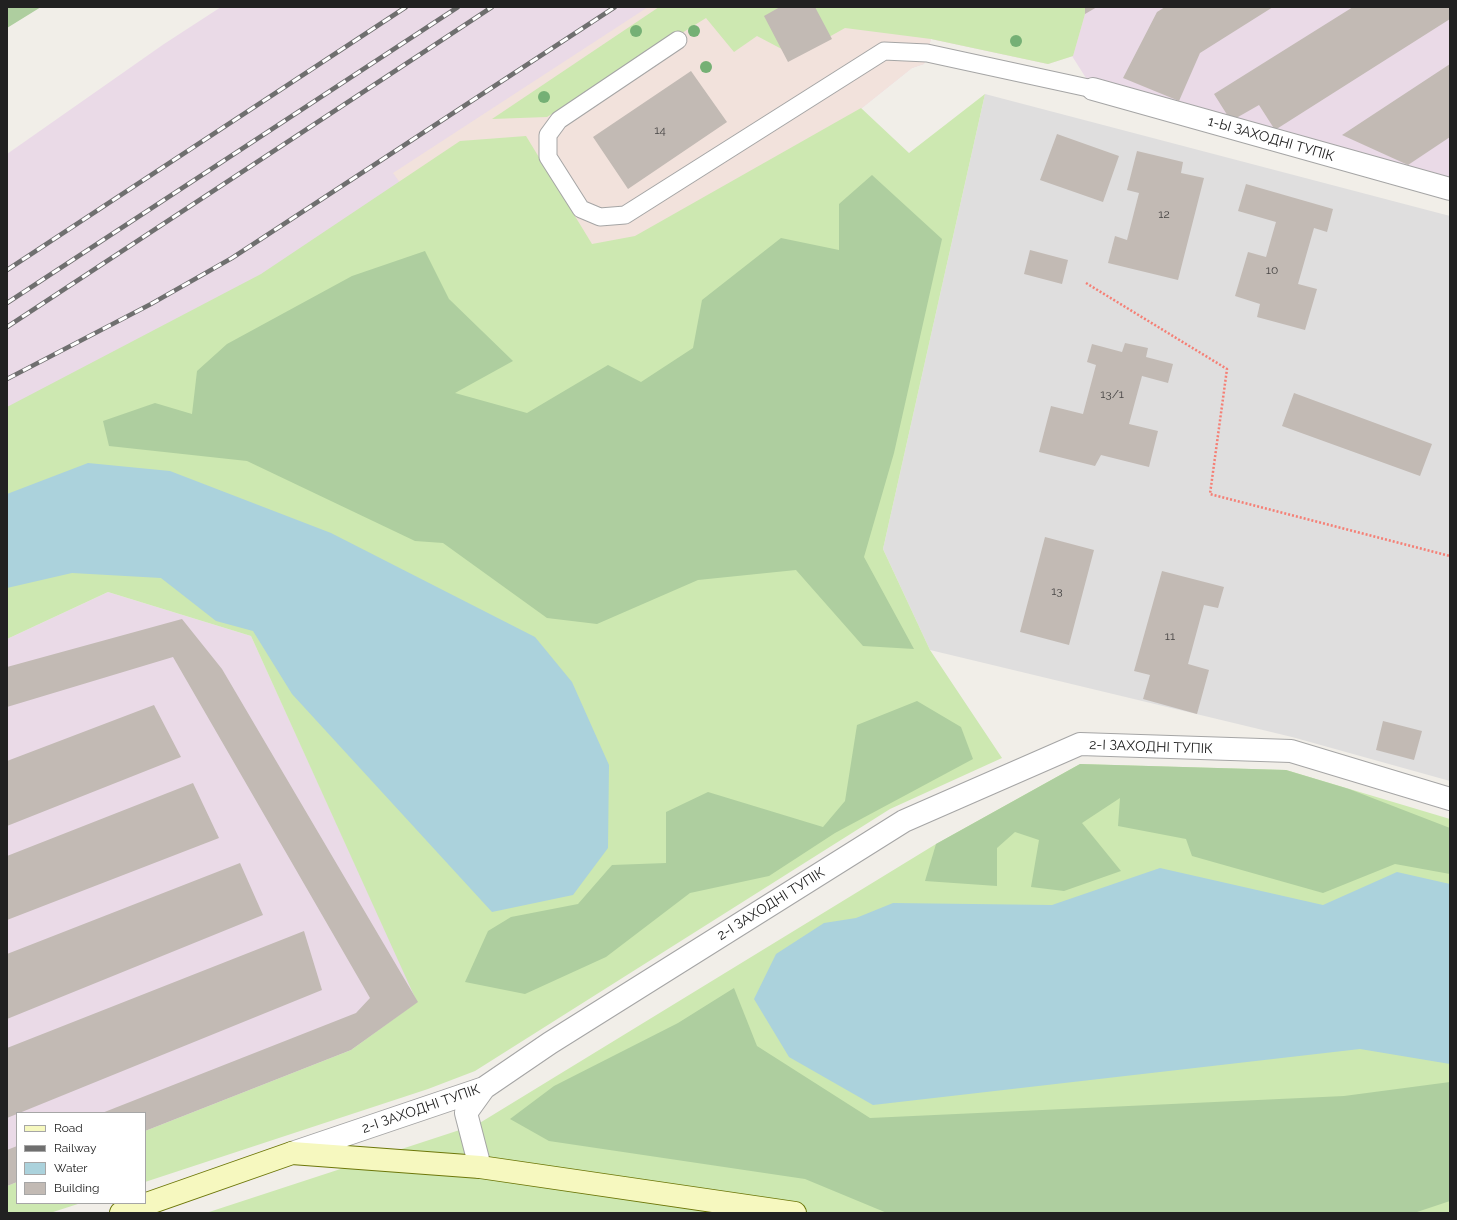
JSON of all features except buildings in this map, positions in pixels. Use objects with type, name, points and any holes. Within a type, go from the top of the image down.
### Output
[{"type":"main road","points":[[292,1152],[480,1167],[795,1213]]},
{"type":"main road","name":"2-І ЗАХОДНІ ТУПІК","points":[[121,1213],[292,1152]]},
{"type":"street","name":"1-Ы ЗАХОДНІ ТУПІК","points":[[1092,89],[1450,189]]},
{"type":"street","name":"2-І ЗАХОДНІ ТУПІК","points":[[292,1152],[484,1088],[550,1043],[904,821],[1080,744],[1291,751],[1450,799]]},
{"type":"street","points":[[480,1167],[466,1114],[484,1088]]},
{"type":"lane","points":[[678,40],[559,120],[548,135],[548,157],[581,209],[600,217],[625,215],[884,51],[927,53],[1092,89]]},
{"type":"path","points":[[1086,284],[1227,368],[1210,494],[1450,556]]},
{"type":"shaded area","points":[[221,7],[1450,7],[1450,189],[1093,89],[1072,56],[1048,64],[931,39],[924,64],[912,68],[664,266],[7,437],[7,154],[164,44]]},
{"type":"shaded area","points":[[648,7],[1085,7],[1085,14],[1073,56],[1048,64],[931,39],[924,64],[912,68],[664,266],[429,223],[393,173]]},
{"type":"shaded area","points":[[985,94],[1450,216],[1450,781],[1292,737],[930,650],[883,549]]},
{"type":"shaded area","points":[[108,592],[251,636],[418,1002],[351,1050],[146,1131],[146,1112],[16,1112],[16,1182],[7,1186],[7,639]]},
{"type":"green space","points":[[7,7],[41,7],[7,28]]},
{"type":"green space","points":[[659,7],[1085,7],[1085,14],[1073,56],[1048,64],[931,39],[845,28],[795,56],[757,36],[734,52],[706,18],[547,117],[492,119]]},
{"type":"green space","points":[[985,94],[883,549],[930,650],[1002,758],[890,809],[475,1071],[428,1089],[146,1182],[146,1131],[351,1050],[417,1002],[251,636],[108,592],[7,639],[7,407],[261,274],[460,141],[526,136],[592,244],[635,236],[861,108],[909,153]]},
{"type":"green space","points":[[872,175],[942,239],[894,453],[864,557],[914,649],[863,646],[796,570],[698,580],[597,624],[547,618],[443,543],[415,541],[247,461],[109,446],[103,421],[155,403],[192,414],[197,371],[227,344],[352,276],[425,251],[449,299],[513,361],[455,393],[527,413],[608,365],[641,382],[693,348],[702,300],[781,238],[839,250],[839,204]]},
{"type":"green space","points":[[917,701],[961,727],[973,759],[835,833],[769,876],[690,893],[606,957],[525,994],[465,982],[488,931],[511,917],[578,904],[612,865],[666,863],[666,812],[708,792],[823,827],[845,801],[857,725]]},
{"type":"green space","points":[[1080,764],[1286,770],[1450,819],[1450,1213],[206,1213],[478,1124],[936,844]]},
{"type":"green space","points":[[1080,764],[1286,770],[1349,789],[1450,828],[1450,874],[1395,864],[1323,893],[1192,856],[1186,839],[1118,826],[1120,798],[1082,823],[1121,871],[1064,891],[1031,887],[1039,840],[1015,832],[997,848],[997,886],[925,881],[936,844]]},
{"type":"green space","points":[[734,988],[757,1046],[870,1118],[1344,1096],[1450,1082],[1450,1201],[1414,1213],[887,1213],[805,1179],[549,1141],[510,1119],[554,1086],[678,1023]]},
{"type":"green space","points":[[16,1182],[16,1204],[78,1204],[50,1213],[7,1213],[7,1186]]},
{"type":"water","points":[[88,463],[170,471],[331,533],[535,637],[572,682],[609,765],[608,848],[573,895],[492,912],[292,694],[253,631],[216,621],[161,578],[72,573],[7,588],[7,494]]},
{"type":"water","points":[[1160,868],[1323,905],[1397,872],[1450,884],[1450,1064],[1360,1049],[873,1105],[789,1057],[754,999],[776,954],[824,923],[856,918],[893,903],[1052,905]]},
{"type":"railway","points":[[7,270],[406,7]]},
{"type":"railway","points":[[7,303],[458,7]]},
{"type":"railway","points":[[7,327],[492,7]]},
{"type":"railway","points":[[7,379],[151,304],[232,258],[615,7]]}]
